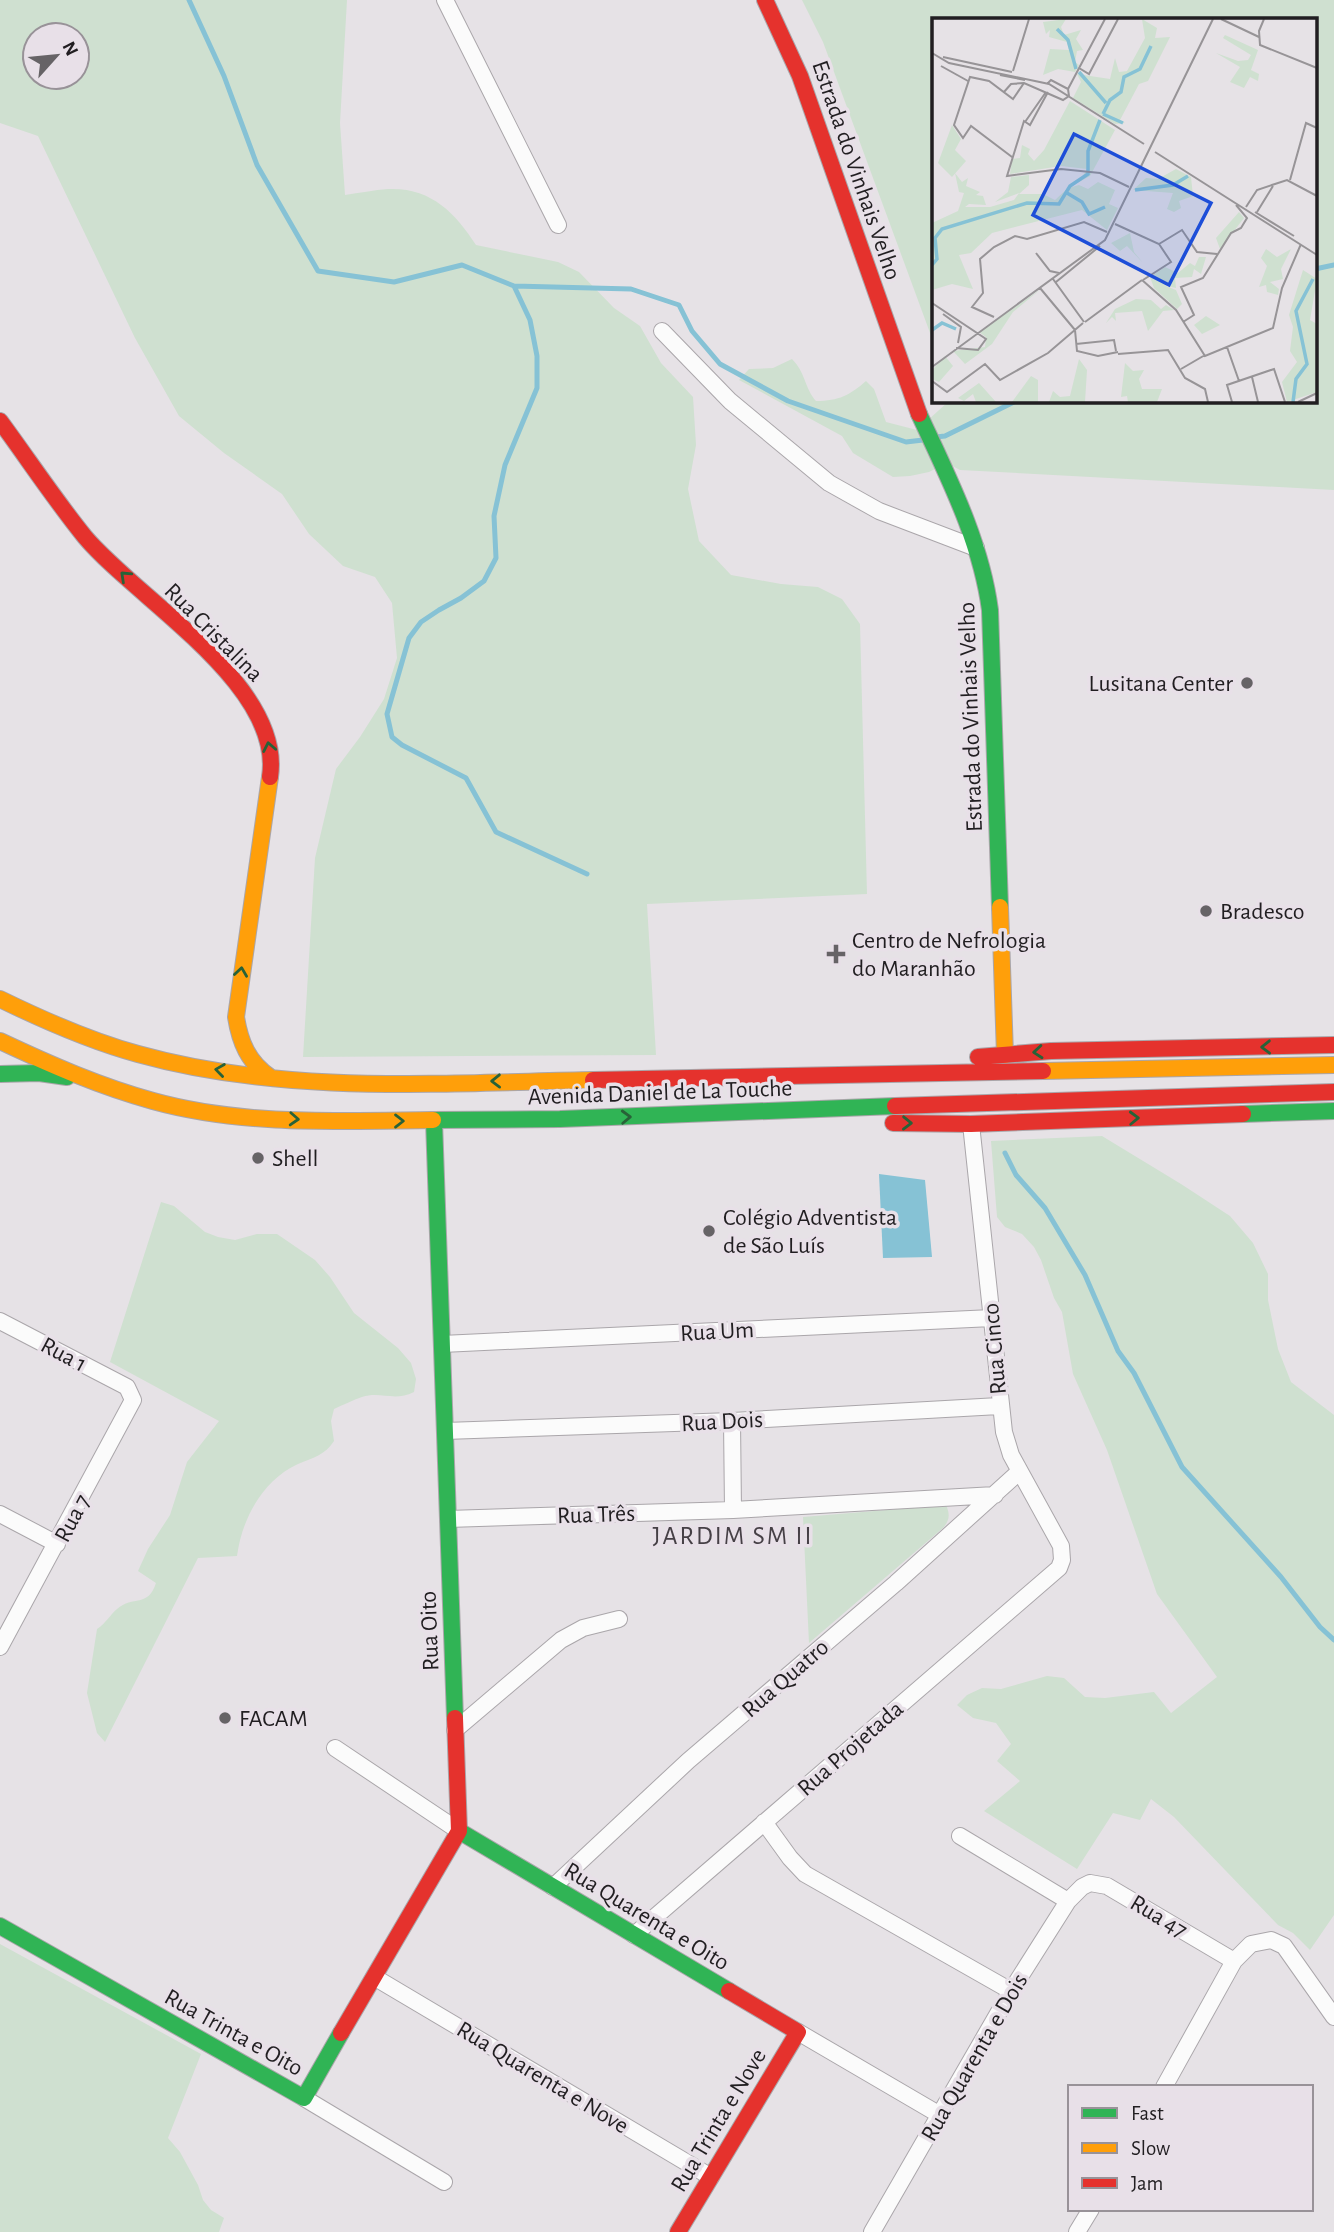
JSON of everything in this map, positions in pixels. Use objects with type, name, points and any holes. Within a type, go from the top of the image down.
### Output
[{"type":"main road","name":"Estrada do Vinhais Velho","points":[[765,0],[800,76],[915,406],[976,548],[987,588],[990,610],[1005,1055]]},
{"type":"main road","name":"Rua Cristalina","points":[[0,421],[80,531],[229,674],[252,703],[265,728],[272,766],[236,1017],[241,1044],[261,1072],[270,1077]]},
{"type":"main road","name":"Avenida Daniel de La Touche","points":[[0,999],[109,1045],[159,1060],[270,1077],[369,1084],[1334,1065]]},
{"type":"main road","name":"Avenida Daniel de La Touche","points":[[0,1041],[84,1080],[155,1102],[228,1116],[331,1121],[692,1115],[1035,1100],[1334,1092]]},
{"type":"main road","points":[[809,1074],[1051,1051],[1334,1045]]},
{"type":"main road","points":[[0,1074],[39,1073],[84,1080]]},
{"type":"main road","points":[[692,1115],[864,1123],[971,1124],[1334,1111]]},
{"type":"main road","name":"Rua Oito","points":[[434,1121],[459,1831]]},
{"type":"main road","points":[[304,2098],[459,1831]]},
{"type":"main road","name":"Rua Quarenta e Oito","points":[[459,1831],[798,2032]]},
{"type":"main road","name":"Rua Trinta e Oito","points":[[0,1926],[304,2098]]},
{"type":"main road","name":"Rua Trinta e Nove","points":[[678,2232],[798,2032]]},
{"type":"street","points":[[445,0],[558,225]]},
{"type":"street","points":[[662,331],[730,401],[829,482],[880,511],[976,548]]},
{"type":"street","name":"Rua Cinco","points":[[971,1124],[999,1406],[1004,1432],[1019,1472],[1061,1546],[1062,1560]]},
{"type":"street","name":"Rua Um","points":[[442,1344],[992,1318]]},
{"type":"street","name":"Rua 1","points":[[0,1321],[127,1387]]},
{"type":"street","name":"Rua 7","points":[[0,1647],[131,1407],[132,1395],[127,1387]]},
{"type":"street","name":"Rua Dois","points":[[445,1431],[732,1421],[999,1406]]},
{"type":"street","points":[[732,1421],[733,1510]]},
{"type":"street","name":"Rua Quatro","points":[[553,1887],[688,1761],[1019,1472]]},
{"type":"street","name":"Rua Três","points":[[448,1519],[733,1510],[995,1495]]},
{"type":"street","points":[[0,1514],[57,1544]]},
{"type":"street","name":"Rua Projetada","points":[[634,1935],[1050,1578],[1062,1560]]},
{"type":"street","points":[[455,1730],[561,1640],[583,1628],[619,1619]]},
{"type":"street","name":"Rua Quarenta e Oito","points":[[335,1748],[459,1831]]},
{"type":"street","points":[[764,1822],[805,1874],[1011,1991]]},
{"type":"street","points":[[960,1836],[1068,1901]]},
{"type":"street","name":"Rua 47","points":[[1082,1887],[1090,1883],[1107,1886],[1234,1961]]},
{"type":"street","name":"Rua Quarenta e Dois","points":[[872,2232],[1011,1991],[1068,1901],[1082,1887]]},
{"type":"street","points":[[1165,2085],[1234,1961],[1246,1947],[1261,1941],[1280,1942],[1289,1950],[1334,2017]]},
{"type":"street","name":"Rua Quarenta e Nove","points":[[374,1977],[711,2177]]},
{"type":"street","name":"Rua Quarenta e Oito","points":[[798,2032],[940,2115]]},
{"type":"street","name":"Rua Trinta e Oito","points":[[304,2098],[444,2182]]},
{"type":"street","points":[[1077,2232],[1090,2211]]},
{"type":"green space","points":[[0,0],[347,0],[340,123],[345,195],[388,189],[417,192],[450,212],[476,245],[558,262],[579,272],[614,308],[640,326],[661,363],[693,397],[696,445],[688,489],[699,541],[731,575],[818,587],[842,599],[860,624],[867,894],[647,904],[656,1055],[303,1057],[315,858],[336,769],[384,699],[397,658],[392,603],[375,577],[343,566],[309,534],[282,494],[224,453],[179,416],[135,338],[38,136],[0,123]]},
{"type":"green space","points":[[802,0],[1334,0],[1334,490],[960,470],[947,463],[929,472],[893,477],[853,453],[842,436],[739,380],[749,369],[773,368],[792,359],[816,401],[844,396],[866,381],[874,389],[886,422],[917,430],[948,402],[1316,402],[1316,18],[932,18],[932,338],[823,42]]},
{"type":"green space","points":[[1102,1136],[1230,1216],[1253,1243],[1268,1274],[1268,1300],[1278,1349],[1291,1382],[1334,1415],[1334,1915],[1310,1950],[1293,1933],[1278,1925],[1174,1817],[1151,1799],[1140,1820],[1113,1813],[1077,1869],[984,1811],[1020,1781],[997,1761],[1011,1744],[996,1723],[973,1718],[957,1705],[967,1695],[982,1688],[1001,1689],[1047,1676],[1064,1678],[1085,1697],[1105,1698],[1154,1692],[1171,1713],[1217,1677],[1157,1594],[1107,1450],[1073,1374],[1062,1312],[1054,1298],[1041,1260],[1022,1234],[1005,1227],[997,1217],[991,1141]]},
{"type":"green space","points":[[161,1202],[174,1206],[205,1232],[218,1237],[235,1240],[257,1234],[277,1234],[315,1260],[354,1313],[398,1348],[411,1363],[416,1379],[414,1392],[407,1395],[369,1395],[334,1409],[331,1421],[334,1441],[323,1453],[286,1471],[265,1490],[249,1514],[237,1556],[198,1558],[105,1742],[97,1733],[87,1693],[97,1629],[117,1609],[144,1599],[153,1591],[156,1583],[138,1571],[148,1549],[170,1515],[187,1462],[219,1421],[110,1362]]},
{"type":"green space","points":[[946,1505],[949,1517],[943,1528],[809,1643],[803,1517]]},
{"type":"green space","points":[[0,1944],[201,2054],[168,2138],[180,2152],[203,2200],[211,2210],[224,2218],[219,2232],[0,2232]]},
{"type":"water","points":[[879,1174],[925,1180],[932,1257],[883,1258]]},
{"type":"waterway","points":[[189,0],[224,76],[257,165],[318,271],[394,282],[462,265],[514,286],[631,289],[679,305],[692,331],[720,364],[788,401],[906,442],[923,440]]},
{"type":"waterway","points":[[1316,269],[1334,265]]},
{"type":"waterway","points":[[514,286],[530,320],[537,356],[537,388],[505,465],[494,516],[496,558],[484,581],[421,622],[409,638],[387,714],[392,737],[402,745],[466,778],[496,832],[587,874]]},
{"type":"waterway","points":[[936,437],[945,436],[1014,402]]},
{"type":"waterway","points":[[1005,1153],[1016,1175],[1045,1208],[1085,1275],[1118,1351],[1134,1373],[1182,1467],[1334,1640]]},
{"type":"traffic: fast","points":[[919,414],[971,534],[986,584],[990,610],[1000,907]]},
{"type":"traffic: fast","points":[[0,1074],[39,1073],[67,1077]]},
{"type":"traffic: fast","points":[[433,1120],[560,1119],[895,1106]]},
{"type":"traffic: fast","points":[[1243,1114],[1334,1111]]},
{"type":"traffic: fast","points":[[434,1121],[455,1718]]},
{"type":"traffic: fast","points":[[459,1831],[729,1991]]},
{"type":"traffic: fast","points":[[0,1926],[304,2098],[341,2033]]},
{"type":"traffic: slow","points":[[270,777],[236,1017],[246,1051],[256,1065],[270,1077]]},
{"type":"traffic: slow","points":[[1000,907],[1005,1055]]},
{"type":"traffic: slow","points":[[0,999],[68,1030],[120,1049],[193,1067],[250,1076],[364,1084],[593,1080]]},
{"type":"traffic: slow","points":[[0,1041],[94,1082],[187,1109],[222,1115],[292,1120],[433,1120]]},
{"type":"traffic: slow","points":[[1043,1071],[1334,1065]]},
{"type":"traffic: jam","points":[[765,0],[800,76],[919,414]]},
{"type":"traffic: jam","points":[[0,421],[85,537],[203,646],[232,677],[254,710],[268,743],[270,777]]},
{"type":"traffic: jam","points":[[978,1057],[1051,1051],[1334,1045]]},
{"type":"traffic: jam","points":[[593,1080],[1043,1071]]},
{"type":"traffic: jam","points":[[895,1106],[1334,1092]]},
{"type":"traffic: jam","points":[[893,1123],[971,1124],[1243,1114]]},
{"type":"traffic: jam","points":[[341,2033],[459,1831],[455,1718]]},
{"type":"traffic: jam","points":[[678,2232],[798,2032],[729,1991]]},
{"type":"place","name":"Lusitana Center","points":[[1247,683]]},
{"type":"place","name":"Bradesco","points":[[1206,911]]},
{"type":"place","name":"Centro de Nefrologia do Maranhão","points":[[836,954]]},
{"type":"place","name":"Shell","points":[[258,1158]]},
{"type":"place","name":"Colégio Adventista de São Luís","points":[[709,1231]]},
{"type":"place","name":"FACAM","points":[[225,1718]]},
{"type":"district","name":"JARDIM SM II","points":[[733,1535]]}]
